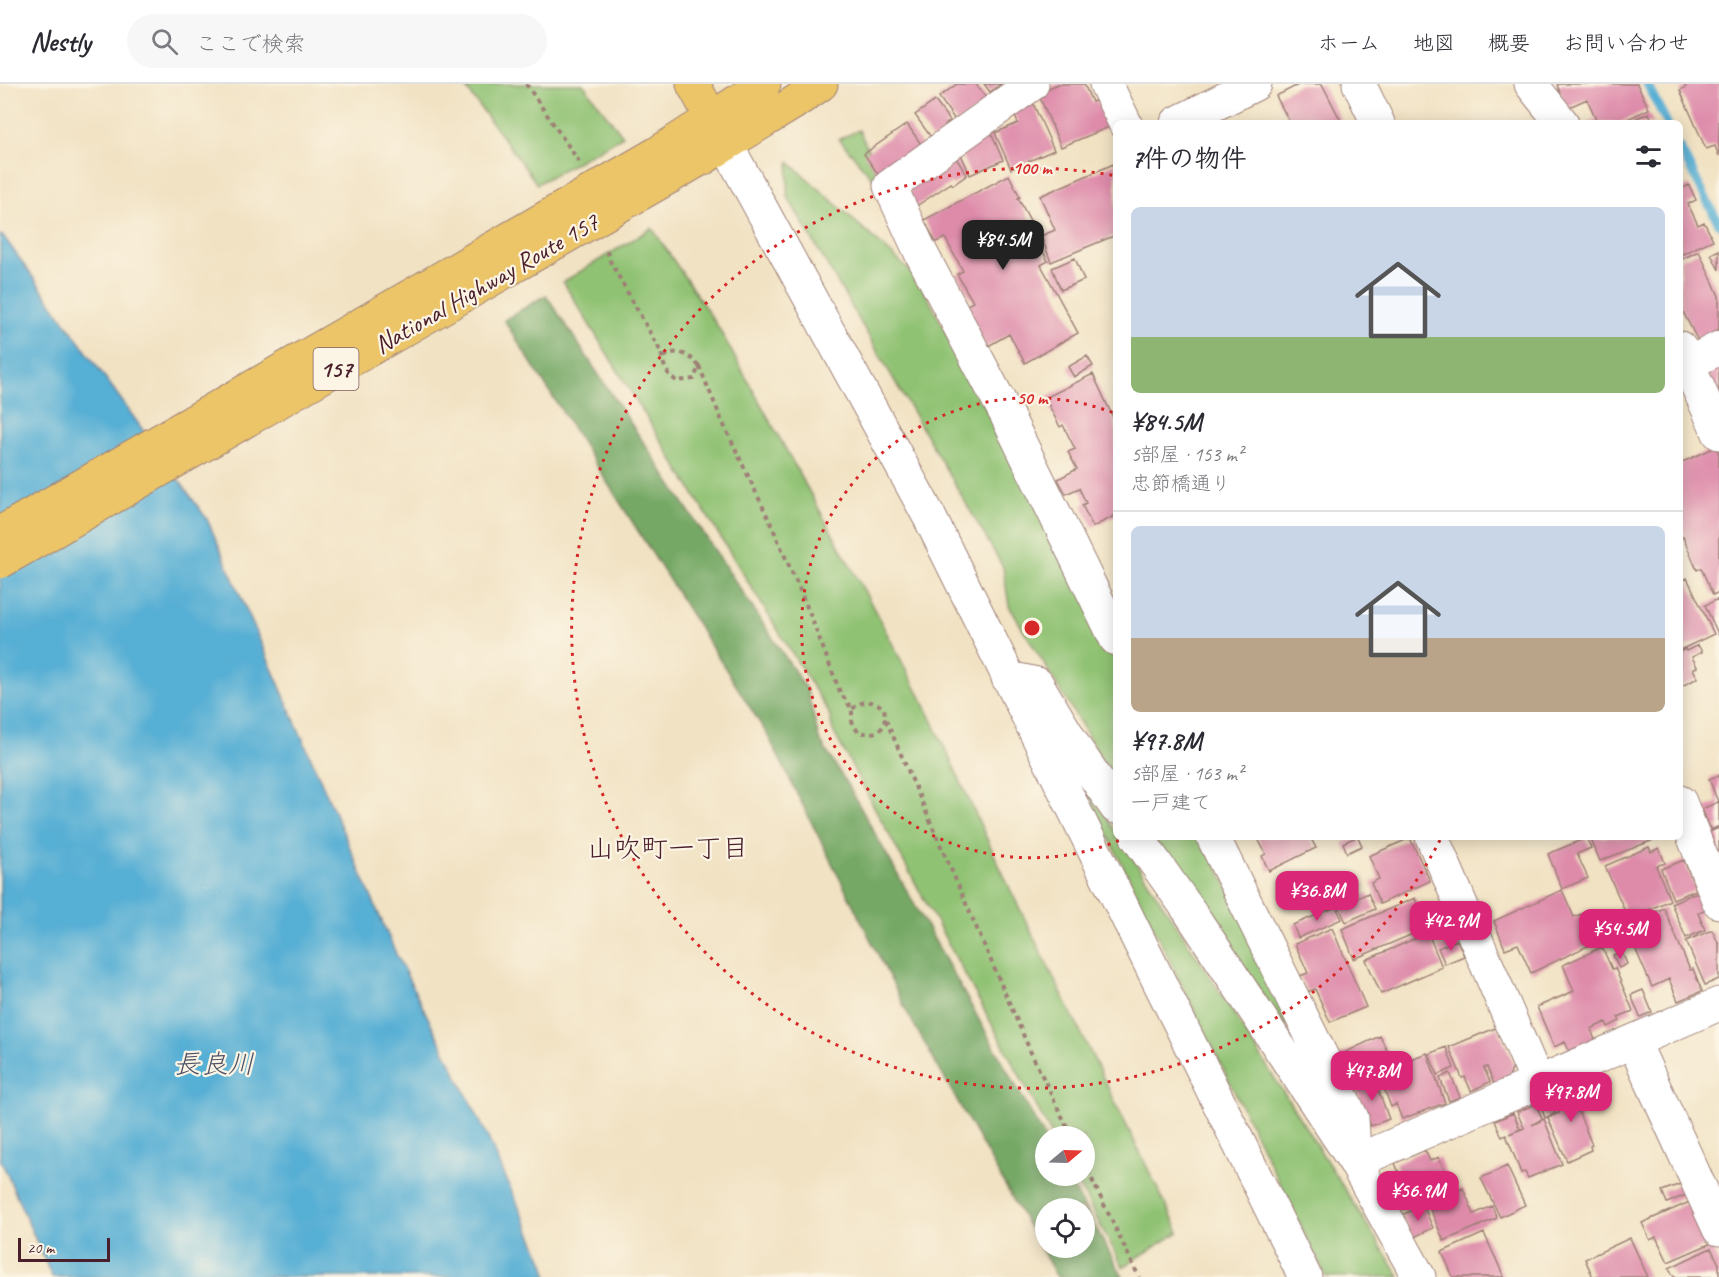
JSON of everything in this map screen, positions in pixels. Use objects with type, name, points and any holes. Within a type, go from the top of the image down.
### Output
[{"type":"main road","points":[[693,84],[719,131]]},
{"type":"main road","points":[[719,131],[764,84]]},
{"type":"main road","points":[[719,131],[821,84]]},
{"type":"main road","name":"157","points":[[664,165],[719,131]]},
{"type":"main road","name":"National Highway Route 157","points":[[0,532],[664,165]]},
{"type":"main road","name":"National Highway Route 157","points":[[0,562],[664,165]]},
{"type":"street","points":[[1032,84],[890,186],[920,251],[1006,414],[1113,633]]},
{"type":"street","points":[[1106,84],[1124,120]]},
{"type":"street","points":[[1183,120],[1255,84]]},
{"type":"street","points":[[1359,84],[1377,120]]},
{"type":"street","points":[[1531,84],[1560,120]]},
{"type":"street","points":[[719,131],[929,516],[1305,1277]]},
{"type":"street","points":[[1719,348],[1683,360],[1719,433]]},
{"type":"street","points":[[1008,678],[1037,684],[1077,751],[1113,803]]},
{"type":"street","points":[[1683,810],[1719,902]]},
{"type":"street","points":[[1139,840],[1188,909],[1355,1162],[1419,1277]]},
{"type":"street","points":[[1215,840],[1352,1118],[1355,1162]]},
{"type":"street","points":[[1433,840],[1538,1084]]},
{"type":"street","points":[[1355,1162],[1634,1043],[1719,1004]]},
{"type":"street","points":[[1634,1043],[1719,1229]]},
{"type":"path","points":[[526,84],[580,160]]},
{"type":"path","points":[[610,261],[661,352],[663,364],[670,377],[677,381],[694,379],[699,366]]},
{"type":"path","points":[[662,358],[669,353],[679,352],[690,356],[699,366],[722,421],[780,544],[840,692],[852,709],[852,722],[858,732],[871,735],[881,729],[886,720]]},
{"type":"path","points":[[852,709],[861,701],[874,701],[884,708],[886,720],[1032,1055],[1067,1126]]},
{"type":"path","points":[[1095,1185],[1140,1277]]},
{"type":"green space","points":[[463,84],[583,84],[623,136],[537,184]]},
{"type":"green space","points":[[859,130],[892,201],[839,139]]},
{"type":"green space","points":[[789,162],[917,277],[1113,650],[1113,777],[1009,606],[1003,567],[787,196]]},
{"type":"green space","points":[[652,228],[718,327],[929,713],[1011,891],[1179,1232],[1123,1267],[1095,1215],[1095,1198],[1086,1198],[1079,1186],[1095,1186],[1095,1126],[1047,1126],[833,731],[829,713],[563,282]]},
{"type":"green space","points":[[546,295],[807,690],[819,739],[850,789],[1038,1126],[1035,1126],[1035,1186],[1073,1186],[1079,1198],[1035,1198],[1035,1238],[908,1014],[767,734],[504,320]]},
{"type":"green space","points":[[1077,773],[1113,827],[1113,840],[1121,840],[1400,1277],[1326,1277]]},
{"type":"green space","points":[[1155,840],[1204,840],[1290,1008],[1286,1027],[1195,901]]},
{"type":"green space","points":[[1095,1226],[1123,1277],[1057,1277],[1046,1258],[1095,1258]]},
{"type":"water","name":"長良川","points":[[0,235],[4,237],[207,519],[397,956],[484,1129],[544,1263],[548,1277],[52,1277],[0,1158]]},
{"type":"building","points":[[957,84],[976,84],[989,102],[957,123],[939,97]]},
{"type":"building","points":[[984,84],[1001,84],[990,92]]},
{"type":"building","points":[[1058,84],[1084,84],[1092,102],[1097,100],[1109,127],[1061,147],[1038,93]]},
{"type":"building","points":[[1300,84],[1322,84],[1340,120],[1288,120],[1276,96]]},
{"type":"building","points":[[1637,84],[1649,109],[1625,120],[1594,120],[1596,119],[1587,99],[1567,108],[1557,85]]},
{"type":"building","points":[[1684,84],[1719,84],[1719,156],[1715,146],[1706,149],[1680,90],[1686,87]]},
{"type":"building","points":[[935,101],[950,121],[945,125],[949,129],[933,140],[915,115]]},
{"type":"building","points":[[1032,101],[1054,150],[1011,169],[995,133],[1018,123],[1012,110]]},
{"type":"building","points":[[1649,113],[1652,120],[1632,120]]},
{"type":"building","points":[[907,124],[923,147],[880,177],[864,154]]},
{"type":"building","points":[[991,133],[1003,160],[970,175],[958,147]]},
{"type":"building","points":[[954,155],[967,175],[915,207],[909,196],[912,185]]},
{"type":"building","points":[[1113,164],[1113,236],[1051,262],[1041,236],[1055,230],[1040,196]]},
{"type":"building","points":[[1009,175],[1033,226],[1001,244],[992,228],[988,229],[1000,251],[1033,233],[1048,261],[1041,265],[1078,333],[1025,363],[1009,334],[985,348],[963,307],[973,302],[957,274],[963,271],[945,238],[936,242],[924,220]]},
{"type":"building","points":[[1689,185],[1696,200],[1688,204],[1698,225],[1704,222],[1713,240],[1683,254],[1683,188]]},
{"type":"building","points":[[1719,250],[1719,270],[1711,254]]},
{"type":"building","points":[[1699,251],[1719,296],[1719,329],[1698,341],[1683,312],[1683,259]]},
{"type":"building","points":[[1075,258],[1084,280],[1061,290],[1052,268]]},
{"type":"building","points":[[1087,356],[1093,366],[1074,377],[1068,367]]},
{"type":"building","points":[[1719,364],[1719,407],[1708,380],[1712,367]]},
{"type":"building","points":[[1093,374],[1113,417],[1113,517],[1093,527],[1082,505],[1086,503],[1079,488],[1066,494],[1058,479],[1077,469],[1068,452],[1075,449],[1063,425],[1060,427],[1045,398]]},
{"type":"building","points":[[1716,447],[1719,454],[1719,592],[1713,595],[1701,568],[1697,570],[1683,537],[1683,462]]},
{"type":"building","points":[[1687,578],[1714,634],[1683,649],[1683,580]]},
{"type":"building","points":[[1718,599],[1719,603],[1719,636],[1705,605]]},
{"type":"building","points":[[1698,645],[1702,652],[1692,657],[1697,667],[1693,669],[1698,678],[1683,686],[1683,650]]},
{"type":"building","points":[[1719,775],[1719,826],[1711,830],[1702,809],[1718,802],[1709,779]]},
{"type":"building","points":[[1719,828],[1719,857],[1709,832]]},
{"type":"building","points":[[1259,840],[1312,840],[1316,848],[1269,871],[1262,856],[1266,854]]},
{"type":"building","points":[[1359,840],[1362,846],[1347,853],[1343,843]]},
{"type":"building","points":[[1405,840],[1411,840],[1430,881],[1380,904],[1371,883],[1379,879],[1369,856]]},
{"type":"building","points":[[1581,840],[1587,840],[1591,848],[1577,854],[1588,878],[1562,889],[1548,854]]},
{"type":"building","points":[[1591,840],[1653,840],[1600,861]]},
{"type":"building","points":[[1649,847],[1651,852],[1659,848],[1665,863],[1656,866],[1670,900],[1622,922],[1618,912],[1624,909],[1605,866]]},
{"type":"building","points":[[1684,860],[1696,890],[1673,899],[1661,869]]},
{"type":"building","points":[[1562,890],[1574,917],[1581,914],[1594,943],[1531,973],[1518,944],[1505,949],[1494,921]]},
{"type":"building","points":[[1700,891],[1708,910],[1698,913],[1705,930],[1686,938],[1671,903]]},
{"type":"building","points":[[1368,893],[1375,909],[1346,922],[1339,907]]},
{"type":"building","points":[[1415,898],[1427,928],[1354,959],[1342,929]]},
{"type":"building","points":[[1336,907],[1342,919],[1298,938],[1293,925]]},
{"type":"building","points":[[1664,908],[1690,970],[1693,969],[1702,991],[1678,1001],[1669,979],[1652,987],[1625,925]]},
{"type":"building","points":[[1332,928],[1366,1007],[1330,1022],[1315,989],[1307,992],[1300,976],[1308,973],[1295,944]]},
{"type":"building","points":[[1712,930],[1719,945],[1719,979],[1705,985],[1686,941]]},
{"type":"building","points":[[1428,933],[1442,967],[1381,994],[1366,960]]},
{"type":"building","points":[[1457,940],[1464,956],[1445,964],[1438,948]]},
{"type":"building","points":[[1602,947],[1612,969],[1615,968],[1633,1011],[1618,1017],[1620,1021],[1608,1027],[1606,1022],[1591,1029],[1595,1040],[1569,1051],[1565,1042],[1554,1047],[1537,1007],[1574,991],[1563,965]]},
{"type":"building","points":[[1622,952],[1627,964],[1619,968],[1613,955]]},
{"type":"building","points":[[1643,990],[1652,1012],[1640,1017],[1631,995]]},
{"type":"building","points":[[1498,1027],[1514,1065],[1509,1077],[1494,1084],[1487,1067],[1484,1068],[1490,1082],[1471,1091],[1465,1077],[1462,1078],[1449,1047]]},
{"type":"building","points":[[1380,1036],[1391,1059],[1358,1076],[1357,1073],[1347,1077],[1337,1056]]},
{"type":"building","points":[[1446,1047],[1454,1068],[1438,1075],[1429,1054]]},
{"type":"building","points":[[1427,1053],[1445,1103],[1402,1119],[1396,1104],[1391,1107],[1378,1073],[1384,1071],[1383,1069]]},
{"type":"building","points":[[1450,1073],[1460,1097],[1449,1101],[1440,1078]]},
{"type":"building","points":[[1374,1078],[1389,1119],[1371,1126],[1355,1085]]},
{"type":"building","points":[[1582,1083],[1589,1099],[1578,1103],[1581,1110],[1578,1111],[1592,1145],[1591,1150],[1567,1161],[1548,1118],[1559,1113],[1552,1096]]},
{"type":"building","points":[[1549,1097],[1555,1113],[1545,1118],[1539,1101]]},
{"type":"building","points":[[1536,1104],[1542,1119],[1532,1125],[1544,1119],[1562,1164],[1528,1178],[1525,1172],[1521,1173],[1506,1135],[1502,1137],[1495,1121],[1513,1113],[1520,1129],[1509,1134],[1524,1128],[1517,1112]]},
{"type":"building","points":[[1425,1150],[1430,1161],[1439,1157],[1452,1188],[1412,1205],[1395,1163]]},
{"type":"building","points":[[1507,1166],[1525,1205],[1500,1217],[1481,1178]]},
{"type":"building","points":[[1683,1183],[1688,1194],[1667,1203],[1662,1191]]},
{"type":"building","points":[[1463,1188],[1474,1214],[1492,1206],[1497,1218],[1444,1241],[1428,1204]]},
{"type":"building","points":[[1694,1200],[1714,1242],[1668,1262],[1656,1237],[1650,1240],[1642,1223]]},
{"type":"building","points":[[1423,1205],[1433,1228],[1412,1238],[1402,1215]]},
{"type":"building","points":[[1484,1233],[1504,1277],[1453,1277],[1442,1252]]},
{"type":"building","points":[[1630,1238],[1648,1277],[1593,1277],[1585,1259]]},
{"type":"building","points":[[1711,1248],[1719,1264],[1719,1277],[1674,1277],[1669,1268]]},
{"type":"waterway","points":[[1647,84],[1665,120]]},
{"type":"waterway","points":[[1683,154],[1719,224]]},
{"type":"district","name":"山吹町一丁目","points":[[668,848]]}]
